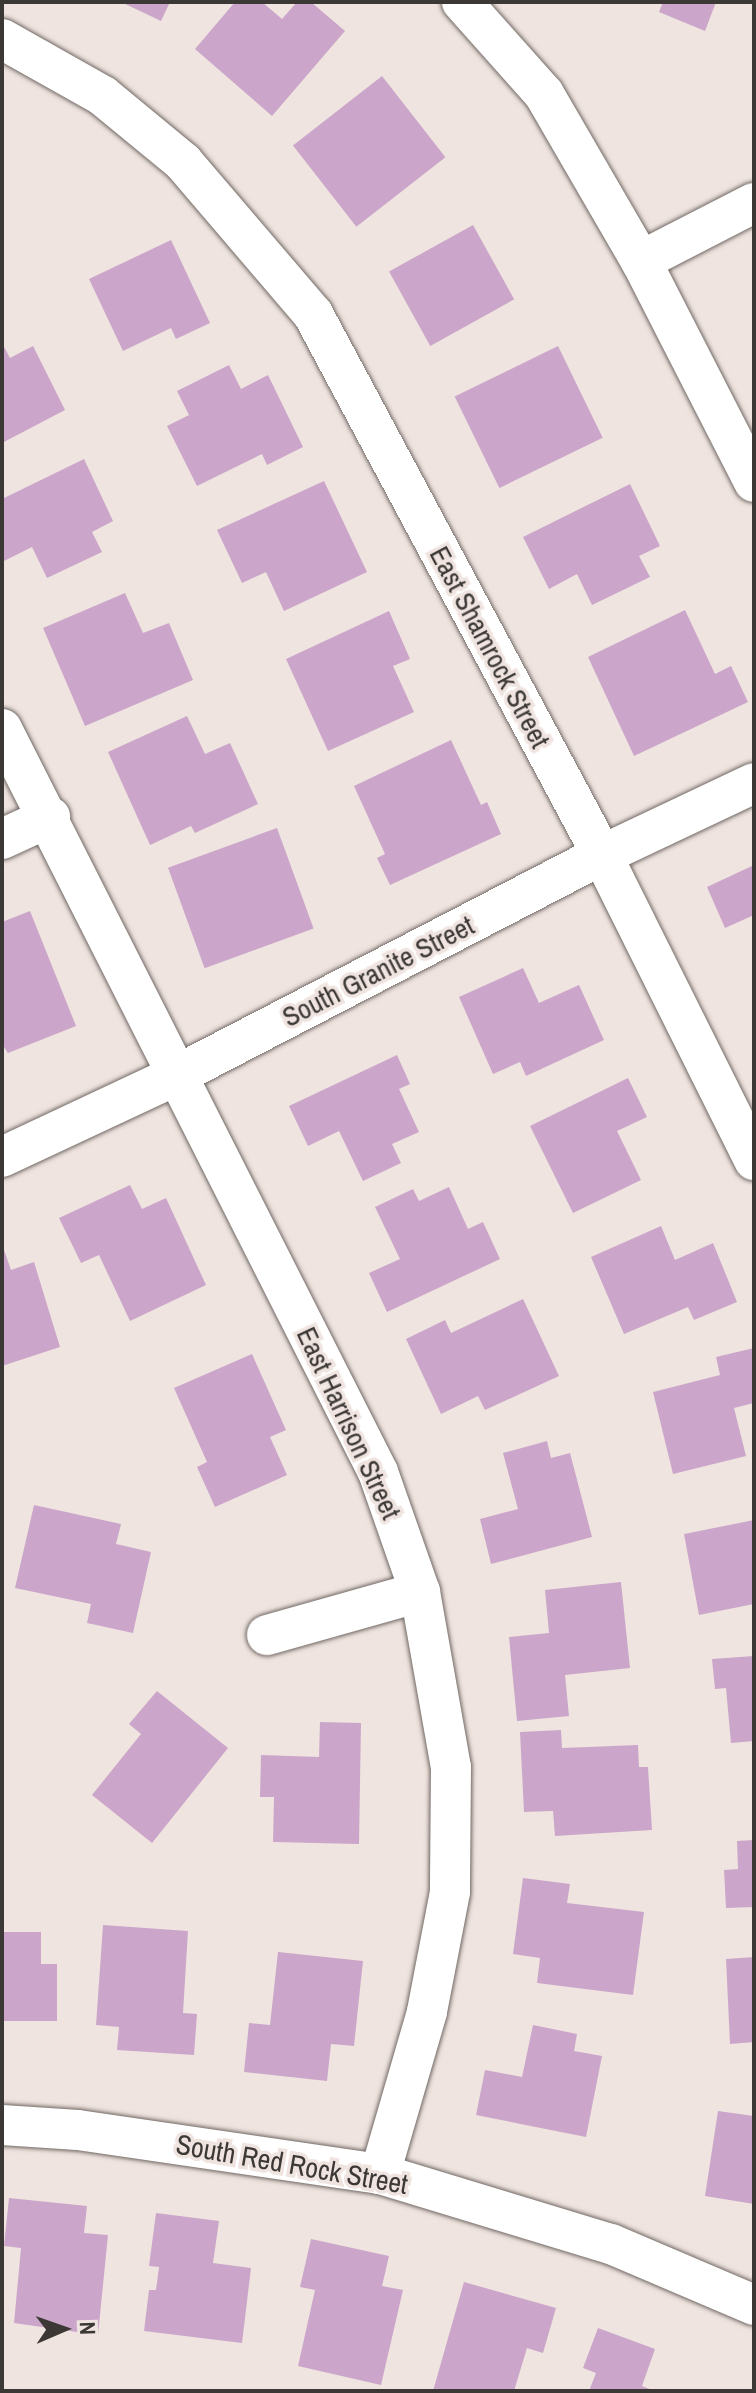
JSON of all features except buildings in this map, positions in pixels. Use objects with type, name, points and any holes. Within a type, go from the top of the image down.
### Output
[{"type":"street","points":[[462,2],[544,94],[641,261],[754,482]]},
{"type":"street","name":"East Shamrock Street","points":[[2,39],[103,96],[183,162],[313,314],[602,855],[754,1160]]},
{"type":"street","points":[[641,261],[754,203]]},
{"type":"street","name":"East Harrison Street","points":[[2,729],[50,817],[378,1472],[420,1592],[451,1767],[450,1892],[427,2012],[380,2174]]},
{"type":"street","name":"South Granite Street","points":[[2,1157],[177,1075],[602,855],[754,783]]},
{"type":"street","points":[[2,839],[50,817]]},
{"type":"street","points":[[267,1635],[420,1592]]},
{"type":"street","name":"South Red Rock Street","points":[[2,2125],[78,2130],[380,2174],[611,2244],[754,2305]]}]
